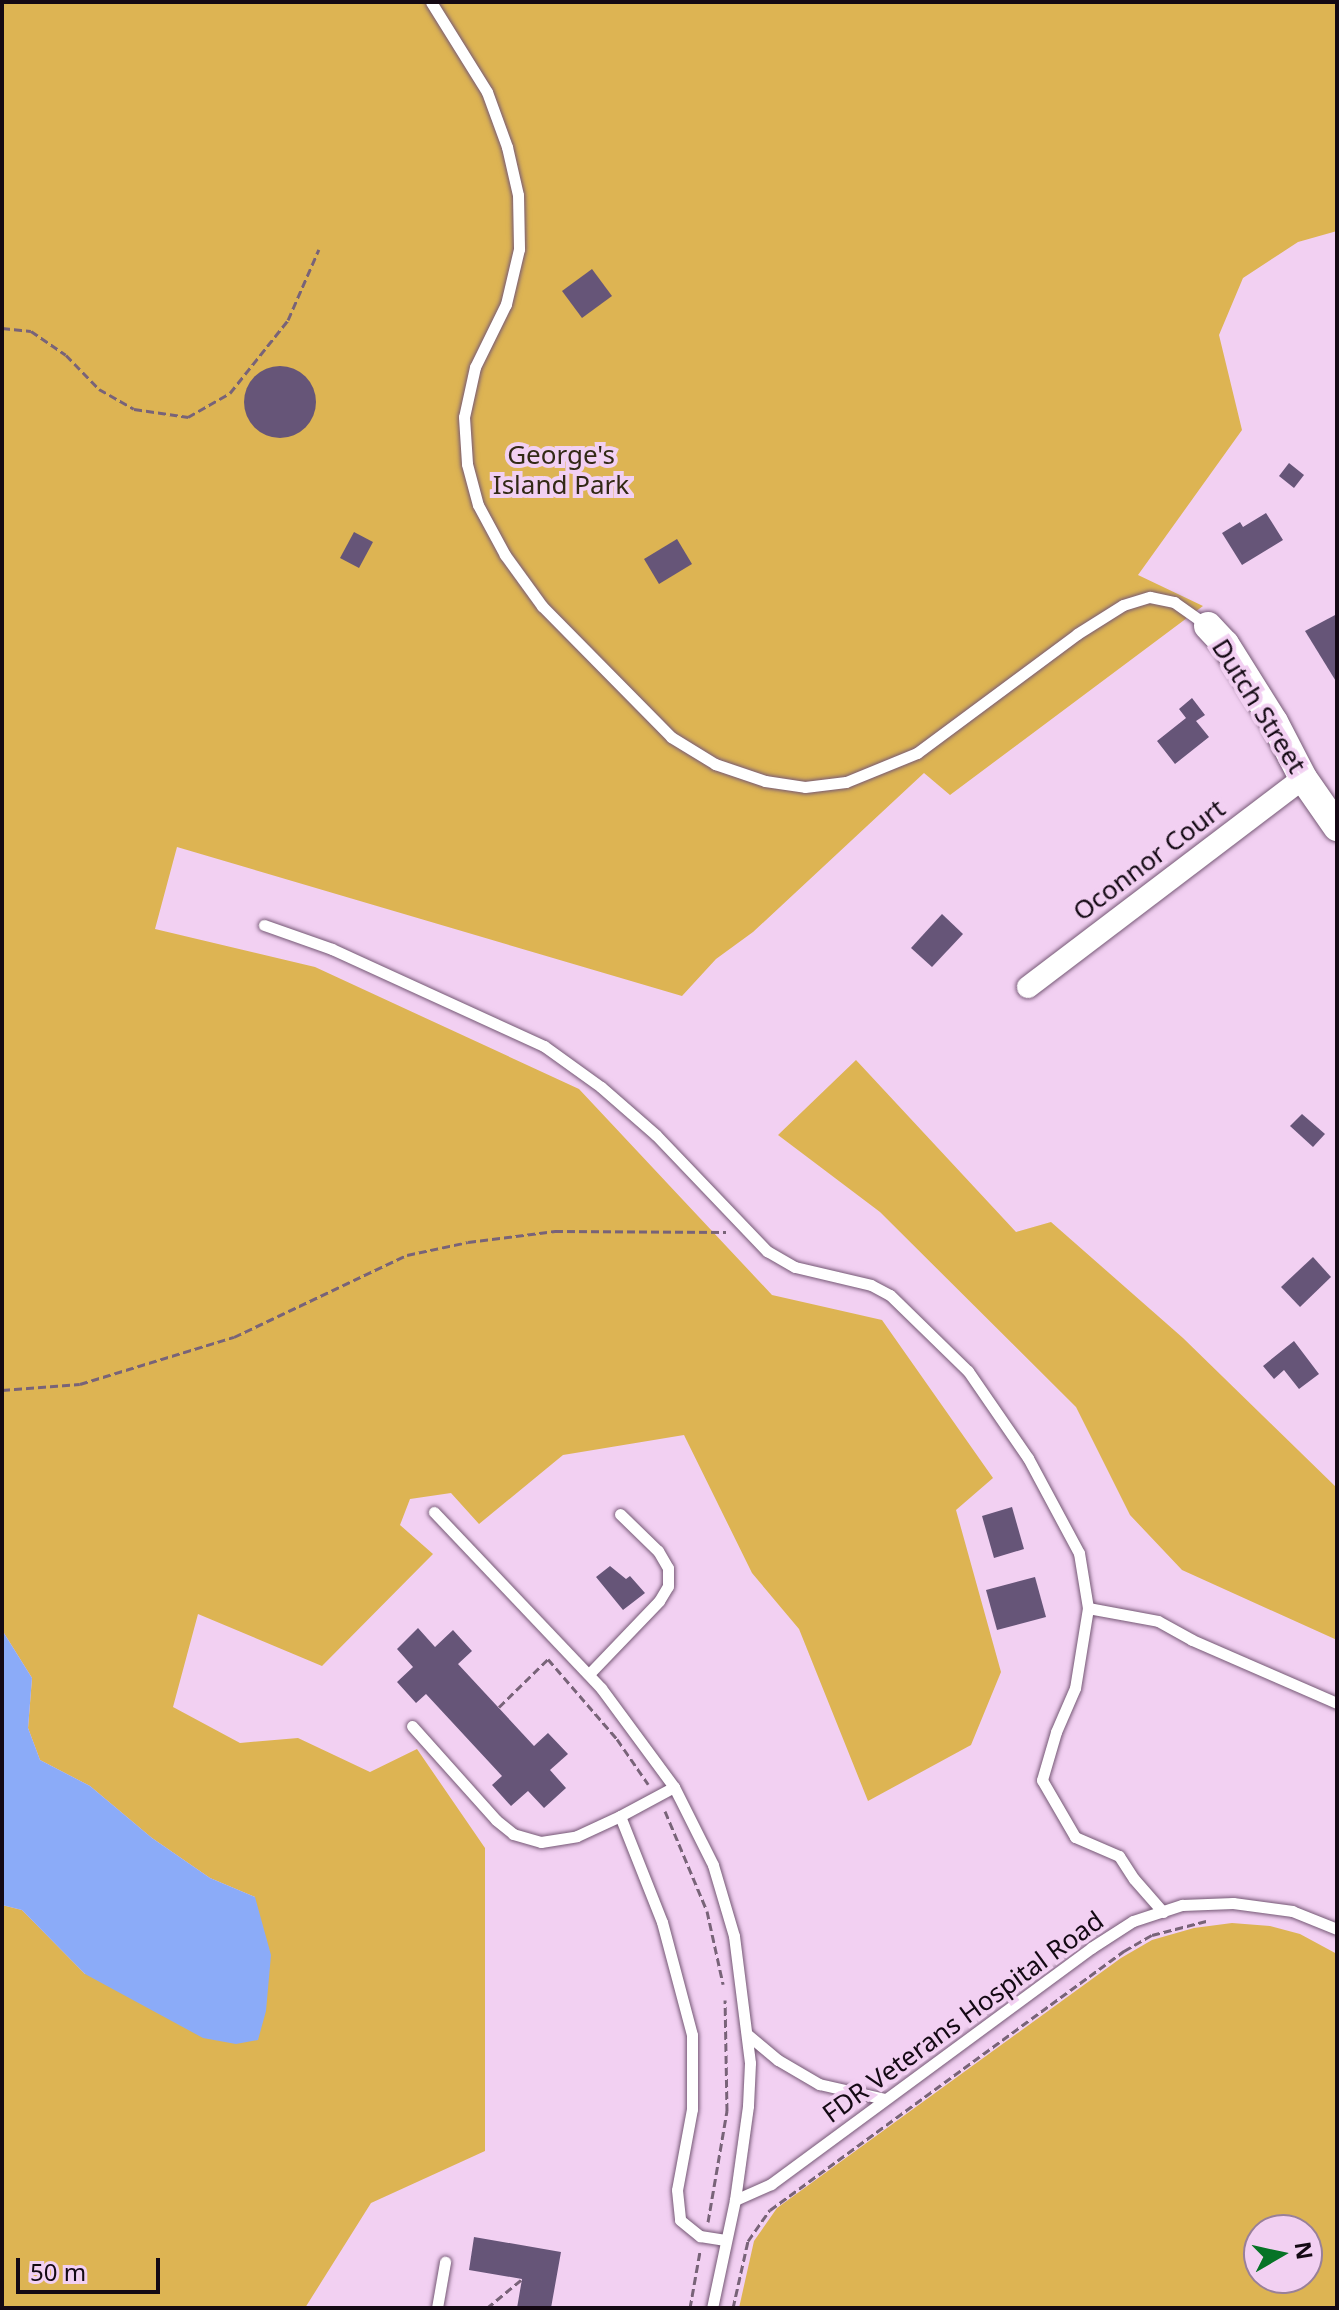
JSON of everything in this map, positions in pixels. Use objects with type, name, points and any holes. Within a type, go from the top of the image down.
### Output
[{"type":"street","name":"Dutch Street","points":[[1208,626],[1225,644],[1274,722],[1303,778],[1337,827]]},
{"type":"street","name":"Oconnor Court","points":[[1028,987],[1303,778]]},
{"type":"lane","points":[[431,2],[487,92],[507,147],[518,195],[519,249],[506,304],[475,367],[464,417],[467,464],[478,505],[505,555],[542,606],[671,737],[715,764],[765,781],[805,787],[846,782],[917,753],[1077,634],[1123,605],[1150,597],[1174,602],[1208,626]]},
{"type":"lane","points":[[264,925],[332,949],[544,1046],[601,1087],[656,1135],[767,1251],[795,1267],[871,1285],[890,1295],[968,1371],[1028,1458],[1079,1553],[1088,1608],[1075,1688],[1056,1732],[1042,1780],[1075,1837],[1119,1856],[1134,1879],[1163,1912]]},
{"type":"lane","points":[[434,1512],[589,1674],[674,1787],[713,1865],[734,1936],[748,2035],[748,2106],[735,2200],[724,2240],[712,2308]]},
{"type":"lane","points":[[589,1674],[659,1601],[668,1586],[668,1568],[658,1551],[620,1514]]},
{"type":"lane","points":[[1088,1608],[1158,1621],[1192,1640],[1337,1703]]},
{"type":"lane","points":[[412,1726],[496,1820],[513,1834],[541,1842],[577,1836],[674,1787]]},
{"type":"lane","points":[[620,1816],[662,1922],[692,2035],[692,2109],[677,2190],[680,2220],[700,2236],[724,2240]]},
{"type":"lane","name":"FDR Veterans Hospital Road","points":[[735,2200],[771,2184],[1091,1948],[1133,1921],[1182,1905],[1233,1903],[1292,1911],[1337,1929]]},
{"type":"lane","points":[[748,2035],[778,2060],[819,2084],[885,2099]]},
{"type":"lane","points":[[437,2308],[445,2262]]},
{"type":"path","points":[[2,328],[31,331],[66,355],[99,389],[134,409],[188,417],[230,393],[288,320],[319,249]]},
{"type":"path","points":[[2,1390],[80,1384],[134,1370],[234,1337],[407,1255],[453,1245],[555,1231],[745,1231]]},
{"type":"path","points":[[499,1707],[548,1659],[617,1739],[651,1787]]},
{"type":"path","points":[[662,1806],[707,1911],[724,1992],[727,2111],[707,2226]]},
{"type":"path","points":[[733,2308],[748,2241],[757,2224],[770,2210],[1124,1951],[1152,1935],[1210,1920]]},
{"type":"path","points":[[750,2219],[757,2224]]},
{"type":"path","points":[[690,2308],[700,2248]]},
{"type":"path","points":[[487,2308],[522,2279]]},
{"type":"green space","name":"George's Island Park","points":[[2,2],[1337,2],[1337,231],[1298,242],[1243,278],[1219,335],[1242,430],[1138,575],[1203,606],[950,795],[924,773],[753,932],[716,959],[682,996],[177,847],[155,929],[315,967],[579,1089],[772,1295],[882,1320],[993,1478],[956,1510],[1001,1672],[971,1745],[868,1801],[799,1629],[752,1573],[684,1435],[563,1455],[479,1524],[451,1493],[410,1499],[400,1525],[433,1554],[322,1666],[198,1614],[173,1707],[240,1743],[298,1738],[370,1772],[417,1749],[485,1848],[485,2151],[371,2203],[305,2308],[2,2308],[2,1905],[22,1910],[85,1974],[255,1897],[210,1878],[152,1838],[90,1786],[40,1760],[28,1728],[32,1678],[2,1630]]},
{"type":"green space","points":[[856,1060],[1016,1232],[1051,1222],[1183,1338],[1337,1488],[1337,1640],[1182,1570],[1130,1515],[1076,1407],[880,1212],[778,1135]]},
{"type":"green space","points":[[1232,1923],[1270,1926],[1300,1934],[1337,1954],[1337,2308],[739,2308],[754,2241],[777,2208],[1121,1958],[1152,1940],[1194,1928]]},
{"type":"water","points":[[2,1630],[32,1678],[28,1728],[40,1760],[90,1786],[152,1838],[210,1878],[255,1897],[271,1955],[266,2011],[258,2040],[236,2044],[203,2038],[85,1974],[22,1910],[2,1905]]},
{"type":"building","points":[[592,269],[612,296],[582,318],[562,291]]},
{"type":"building","points":[[280,366],[300,372],[310,382],[316,402],[310,422],[300,432],[280,438],[260,432],[250,422],[244,402],[250,382],[260,372]]},
{"type":"building","points":[[1289,463],[1304,475],[1294,488],[1279,476]]},
{"type":"building","points":[[1266,513],[1283,540],[1242,565],[1222,533],[1240,522],[1243,527]]},
{"type":"building","points":[[354,532],[373,542],[359,568],[340,558]]},
{"type":"building","points":[[677,539],[692,564],[659,584],[644,559]]},
{"type":"building","points":[[1337,614],[1337,683],[1305,631]]},
{"type":"building","points":[[1192,698],[1205,715],[1196,721],[1209,737],[1175,764],[1157,741],[1186,718],[1179,709]]},
{"type":"building","points":[[942,914],[963,934],[932,967],[911,948]]},
{"type":"building","points":[[1302,1114],[1325,1134],[1313,1147],[1290,1126]]},
{"type":"building","points":[[1313,1257],[1331,1277],[1300,1307],[1281,1287]]},
{"type":"building","points":[[1294,1341],[1319,1374],[1299,1389],[1284,1370],[1274,1379],[1263,1366]]},
{"type":"building","points":[[1012,1507],[1024,1549],[994,1558],[982,1516]]},
{"type":"building","points":[[610,1566],[626,1579],[630,1576],[645,1593],[623,1610],[596,1577]]},
{"type":"building","points":[[1035,1577],[1046,1617],[997,1630],[986,1590]]},
{"type":"building","points":[[418,1628],[435,1647],[453,1630],[472,1651],[458,1664],[534,1746],[548,1733],[568,1754],[550,1770],[566,1788],[544,1808],[528,1791],[511,1806],[492,1785],[502,1776],[426,1694],[416,1703],[397,1682],[413,1667],[397,1649]]},
{"type":"building","points":[[474,2237],[561,2252],[551,2308],[517,2308],[522,2279],[469,2270]]}]
